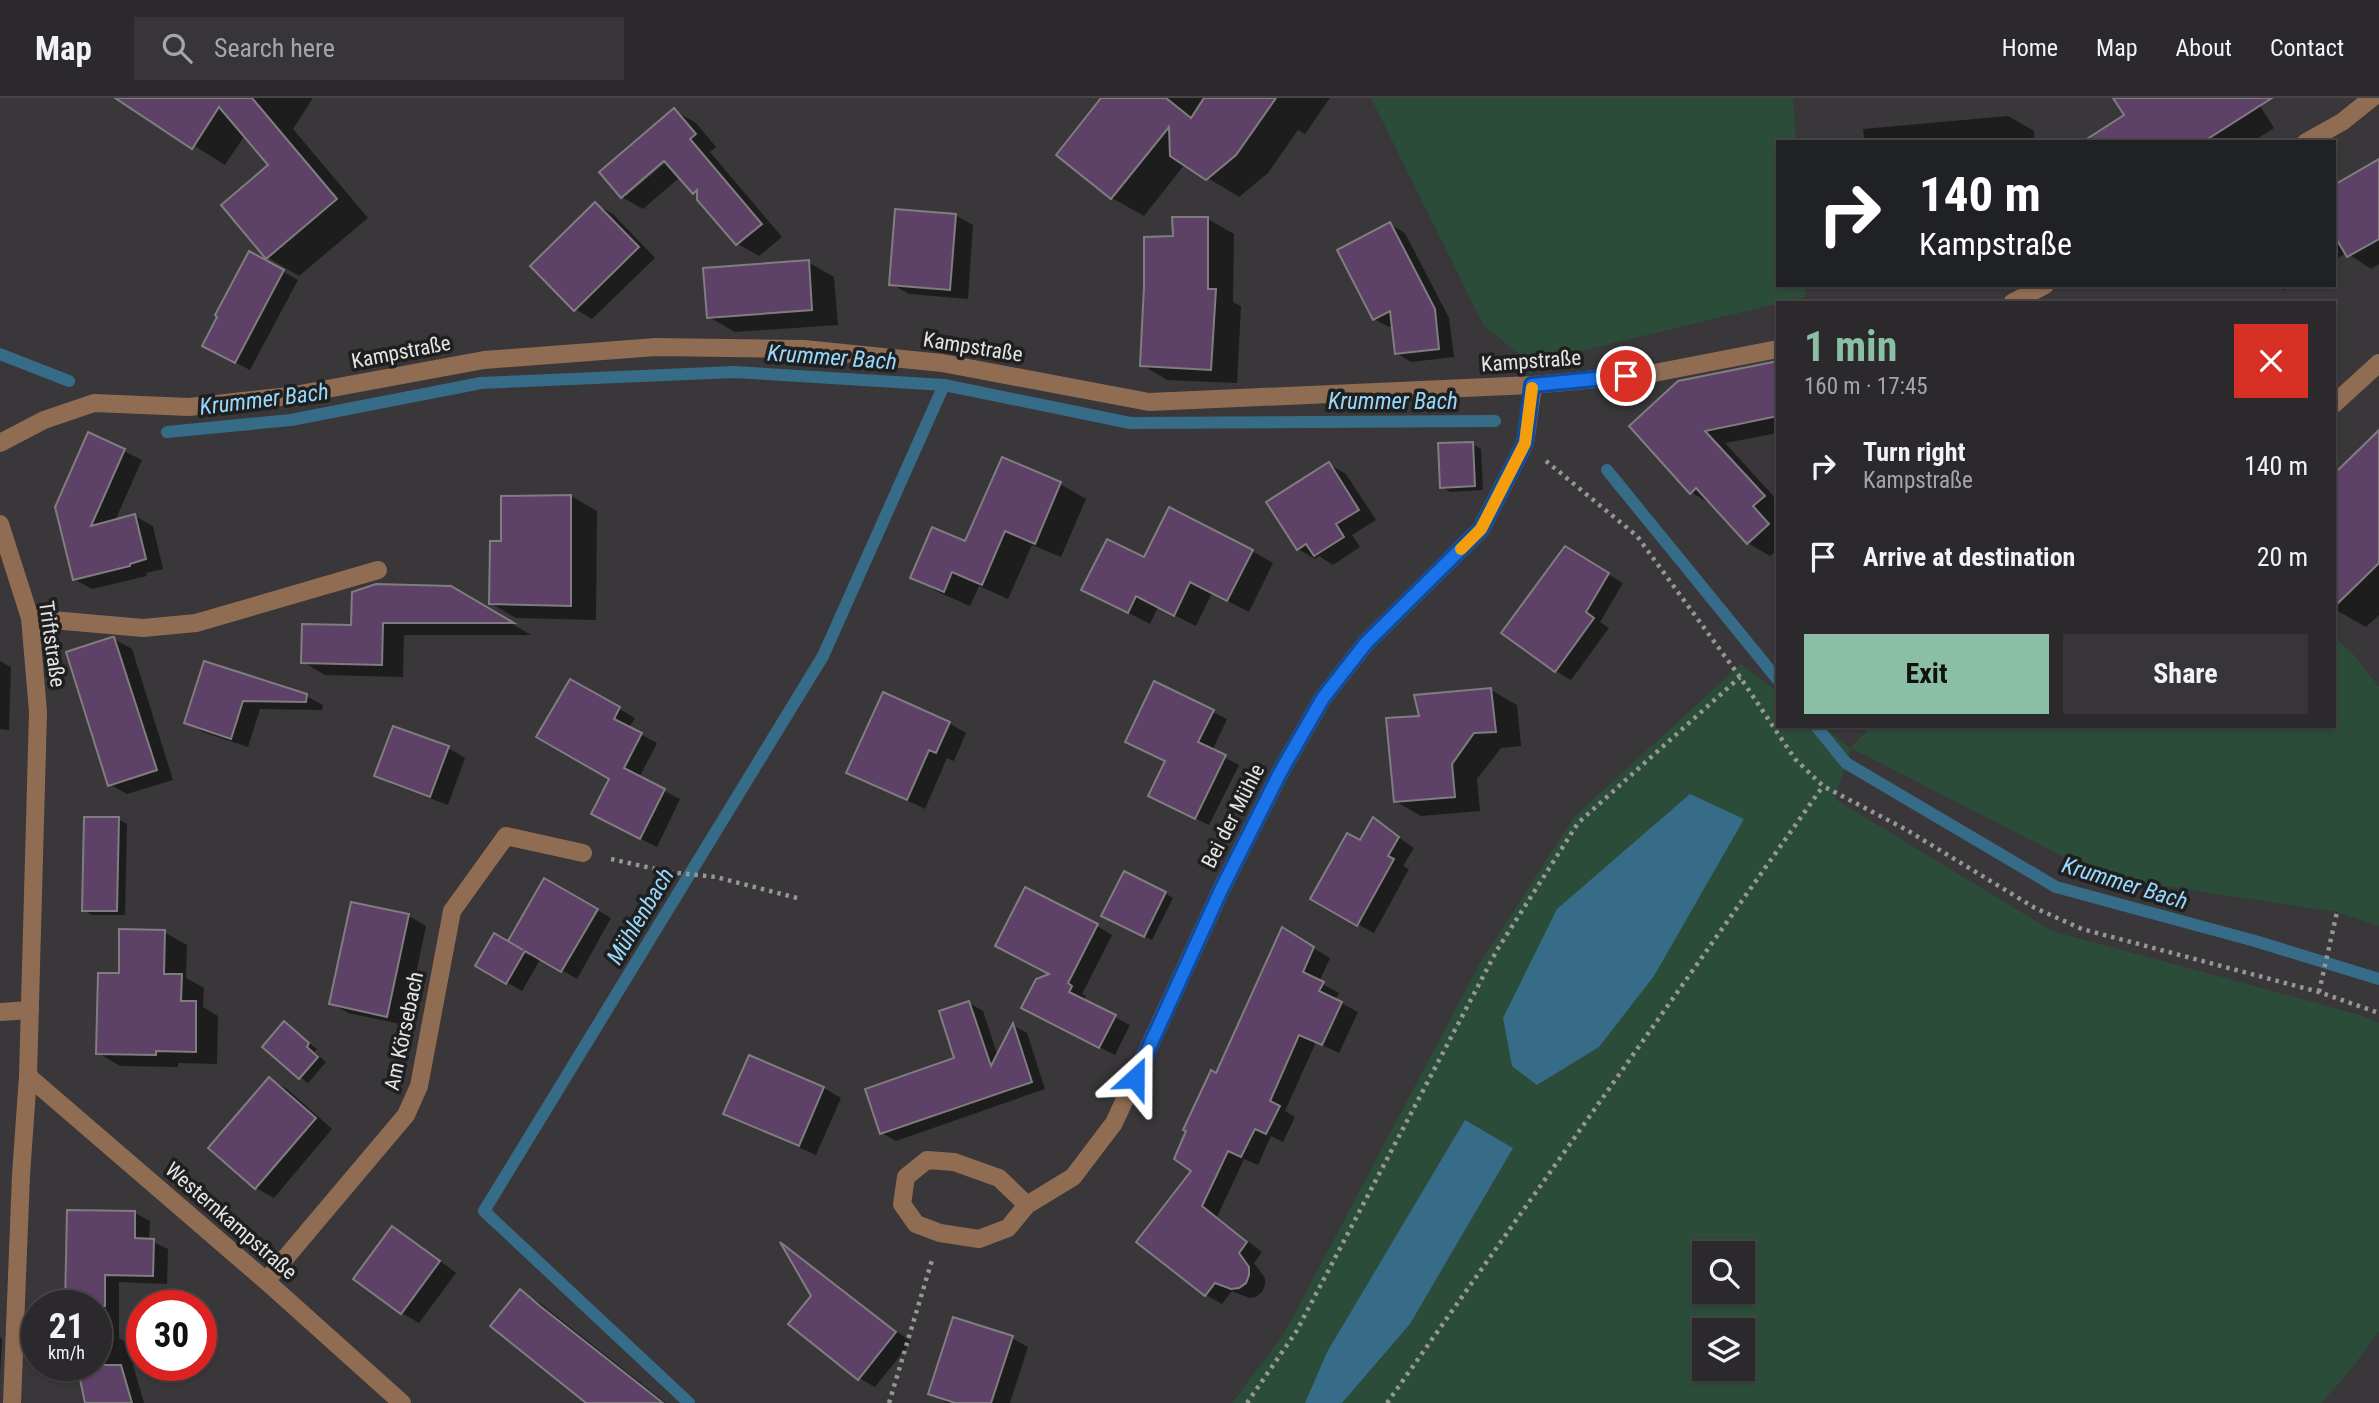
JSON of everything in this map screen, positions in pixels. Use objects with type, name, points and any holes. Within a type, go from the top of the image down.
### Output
[{"type":"street","points":[[2310,140],[2343,122],[2372,98]]},
{"type":"street","points":[[2016,301],[2041,287]]},
{"type":"street","name":"Kampstraße","points":[[0,443],[44,420],[94,403],[190,407],[289,396],[484,360],[656,347],[804,349],[942,363],[1149,402],[1532,385],[1649,374],[1776,349]]},
{"type":"street","points":[[2336,402],[2379,363]]},
{"type":"street","name":"Bei der Mühle","points":[[1027,1205],[999,1178],[954,1162],[927,1160],[906,1177],[902,1204],[916,1224],[940,1233],[979,1239],[1008,1228],[1027,1205],[1073,1177],[1114,1123],[1221,890],[1281,771],[1323,698],[1366,643],[1481,529],[1525,443],[1532,385]]},
{"type":"street","name":"Triftstraße","points":[[0,524],[30,618],[38,712],[28,1076],[21,1175],[12,1403]]},
{"type":"street","points":[[30,618],[143,628],[196,623],[378,570]]},
{"type":"street","name":"Am Körsebach","points":[[266,1281],[406,1115],[419,1086],[452,911],[506,836],[583,853]]},
{"type":"street","points":[[0,1012],[30,1010]]},
{"type":"street","name":"Westernkampstraße","points":[[28,1076],[266,1281],[402,1403]]},
{"type":"path","points":[[1525,443],[1637,536],[1740,677],[1795,759],[1823,786],[1905,829],[2035,908],[2082,929],[2319,992],[2379,1013]]},
{"type":"path","points":[[1247,1403],[1296,1332],[1497,950],[1578,822],[1740,677]]},
{"type":"path","points":[[1387,1403],[1823,786]]},
{"type":"path","points":[[583,853],[669,872],[716,877],[801,899]]},
{"type":"path","points":[[2319,992],[2337,912]]},
{"type":"path","points":[[889,1403],[940,1233]]},
{"type":"green space","points":[[1371,98],[1793,98],[1796,140],[1776,140],[1776,287],[1804,287],[1805,297],[1776,301],[1776,304],[1530,363],[1484,326]]},
{"type":"green space","points":[[2336,639],[2353,654],[2379,687],[2379,926],[2337,912],[2103,877],[1851,748],[1835,799],[2052,931],[2360,1015],[2379,1023],[2379,1331],[2349,1372],[2321,1403],[1342,1403],[1410,1324],[1513,1148],[1465,1120],[1327,1352],[1305,1403],[1232,1403],[1285,1332],[1479,965],[1574,817],[1741,664],[1776,690],[1776,728],[1825,728],[1850,748],[1869,728],[2336,728]],"holes":[[[1654,975],[1599,1047],[1537,1084]]]},
{"type":"water","points":[[1690,794],[1744,819],[1654,976],[1599,1047],[1537,1085],[1512,1066],[1503,1018],[1557,909]]},
{"type":"water","points":[[1465,1120],[1513,1148],[1410,1324],[1342,1403],[1305,1403],[1327,1352]]},
{"type":"building","points":[[115,98],[252,98],[337,199],[266,259],[221,205],[268,165],[219,107],[192,149]]},
{"type":"building","points":[[1101,98],[1166,98],[1191,118],[1204,98],[1276,98],[1236,155],[1206,180],[1170,156],[1169,127],[1111,199],[1056,155]]},
{"type":"building","points":[[2113,98],[2272,98],[2206,140],[2085,140],[2124,115]]},
{"type":"building","points":[[674,108],[696,134],[690,139],[762,224],[736,245],[697,200],[697,190],[693,194],[664,161],[621,198],[599,172]]},
{"type":"building","points":[[2379,159],[2379,239],[2347,257],[2336,238],[2336,184]]},
{"type":"building","points":[[595,202],[639,247],[574,311],[530,266]]},
{"type":"building","points":[[895,209],[956,214],[950,290],[889,285]]},
{"type":"building","points":[[1172,217],[1208,217],[1208,289],[1216,289],[1211,370],[1140,366],[1144,237],[1173,236]]},
{"type":"building","points":[[1390,222],[1435,309],[1439,349],[1395,354],[1390,311],[1373,320],[1337,250]]},
{"type":"building","points":[[249,251],[284,270],[235,363],[202,346]]},
{"type":"building","points":[[809,260],[812,310],[707,318],[703,268]]},
{"type":"building","points":[[1776,361],[1776,416],[1705,431],[1765,496],[1753,506],[1769,524],[1747,544],[1696,488],[1690,494],[1629,426],[1678,381]]},
{"type":"building","points":[[2379,430],[2379,563],[2336,605],[2336,472]]},
{"type":"building","points":[[88,432],[125,449],[91,526],[135,514],[146,559],[130,566],[73,580],[55,507]]},
{"type":"building","points":[[1473,442],[1475,486],[1440,488],[1438,443]]},
{"type":"building","points":[[1002,457],[1061,482],[1035,544],[1005,531],[982,585],[952,572],[944,592],[910,578],[932,527],[965,541]]},
{"type":"building","points":[[1329,462],[1359,510],[1336,524],[1344,537],[1314,556],[1306,544],[1297,550],[1266,502]]},
{"type":"building","points":[[571,495],[571,606],[489,604],[490,541],[501,541],[501,496]]},
{"type":"building","points":[[1169,507],[1253,550],[1227,601],[1190,582],[1174,616],[1136,596],[1128,613],[1081,590],[1107,539],[1144,557]]},
{"type":"building","points":[[1565,546],[1609,573],[1586,612],[1594,618],[1555,672],[1501,633]]},
{"type":"building","points":[[376,584],[451,586],[514,623],[383,623],[382,665],[301,663],[302,624],[351,625],[352,592]]},
{"type":"building","points":[[112,637],[157,770],[108,786],[66,652]]},
{"type":"building","points":[[204,661],[307,694],[306,702],[243,701],[231,739],[184,723]]},
{"type":"building","points":[[570,679],[620,707],[614,719],[642,733],[624,768],[665,789],[640,839],[591,814],[609,779],[536,737]]},
{"type":"building","points":[[1154,681],[1214,710],[1198,742],[1226,755],[1195,819],[1148,796],[1165,761],[1125,742]]},
{"type":"building","points":[[1491,688],[1496,732],[1474,733],[1452,764],[1455,797],[1394,802],[1386,718],[1419,716],[1414,695]]},
{"type":"building","points":[[883,692],[950,722],[936,753],[929,750],[907,800],[846,773]]},
{"type":"building","points":[[393,726],[449,746],[430,797],[374,776]]},
{"type":"building","points":[[84,817],[119,817],[117,911],[82,911]]},
{"type":"building","points":[[1373,817],[1399,837],[1388,856],[1394,859],[1357,926],[1310,899],[1347,833],[1360,840]]},
{"type":"building","points":[[1124,871],[1166,892],[1144,937],[1101,916]]},
{"type":"building","points":[[544,878],[598,909],[561,972],[525,951],[506,984],[475,966],[494,933],[523,950],[508,941]]},
{"type":"building","points":[[1025,887],[1098,924],[1068,983],[1072,986],[1069,992],[1116,1015],[1099,1048],[1021,1008],[1036,979],[1049,974],[995,946]]},
{"type":"building","points":[[351,902],[409,914],[387,1017],[329,1004]]},
{"type":"building","points":[[1282,927],[1314,947],[1303,972],[1324,982],[1319,991],[1342,1002],[1322,1045],[1299,1035],[1270,1101],[1280,1106],[1266,1134],[1255,1129],[1241,1157],[1228,1151],[1202,1206],[1247,1242],[1239,1253],[1249,1267],[1246,1283],[1239,1288],[1231,1289],[1215,1283],[1205,1296],[1136,1242],[1191,1171],[1174,1159],[1186,1131],[1183,1130],[1211,1070],[1216,1073]]},
{"type":"building","points":[[119,929],[165,930],[164,974],[182,974],[181,1001],[196,1001],[196,1052],[156,1051],[156,1055],[96,1054],[98,973],[119,973]]},
{"type":"building","points":[[969,1001],[991,1066],[1013,1023],[1032,1082],[880,1134],[865,1089],[954,1058],[939,1011]]},
{"type":"building","points":[[284,1021],[309,1043],[307,1047],[318,1057],[299,1079],[262,1047]]},
{"type":"building","points":[[749,1055],[824,1087],[799,1146],[723,1114]]},
{"type":"building","points":[[269,1077],[316,1118],[255,1189],[208,1148]]},
{"type":"building","points":[[67,1210],[135,1211],[135,1238],[154,1239],[153,1276],[105,1275],[105,1290],[65,1290]]},
{"type":"building","points":[[392,1226],[440,1261],[401,1314],[353,1279]]},
{"type":"building","points":[[780,1242],[896,1332],[858,1380],[788,1324],[811,1296]]},
{"type":"building","points":[[520,1289],[663,1403],[586,1403],[490,1326]]},
{"type":"building","points":[[953,1317],[1013,1336],[991,1403],[955,1403],[928,1394]]},
{"type":"building","points":[[112,1365],[121,1365],[132,1403],[85,1403],[80,1381],[112,1381]]},
{"type":"waterway","name":"Krummer Bach","points":[[0,354],[69,381]]},
{"type":"waterway","name":"Krummer Bach","points":[[167,432],[291,420],[481,383],[734,372],[944,385],[1130,423],[1495,421]]},
{"type":"waterway","name":"Mühlenbach","points":[[689,1403],[484,1211],[823,656],[944,385]]},
{"type":"waterway","name":"Krummer Bach","points":[[1607,470],[1776,678]]},
{"type":"waterway","name":"Krummer Bach","points":[[1818,728],[1846,763],[2056,887],[2255,941],[2379,979]]},
{"type":"slow traffic","points":[[1461,549],[1481,529],[1525,443],[1532,388]]},
{"type":"route","points":[[1135,1078],[1221,890],[1281,771],[1323,698],[1366,643],[1481,529],[1525,443],[1532,385],[1626,376]]}]
